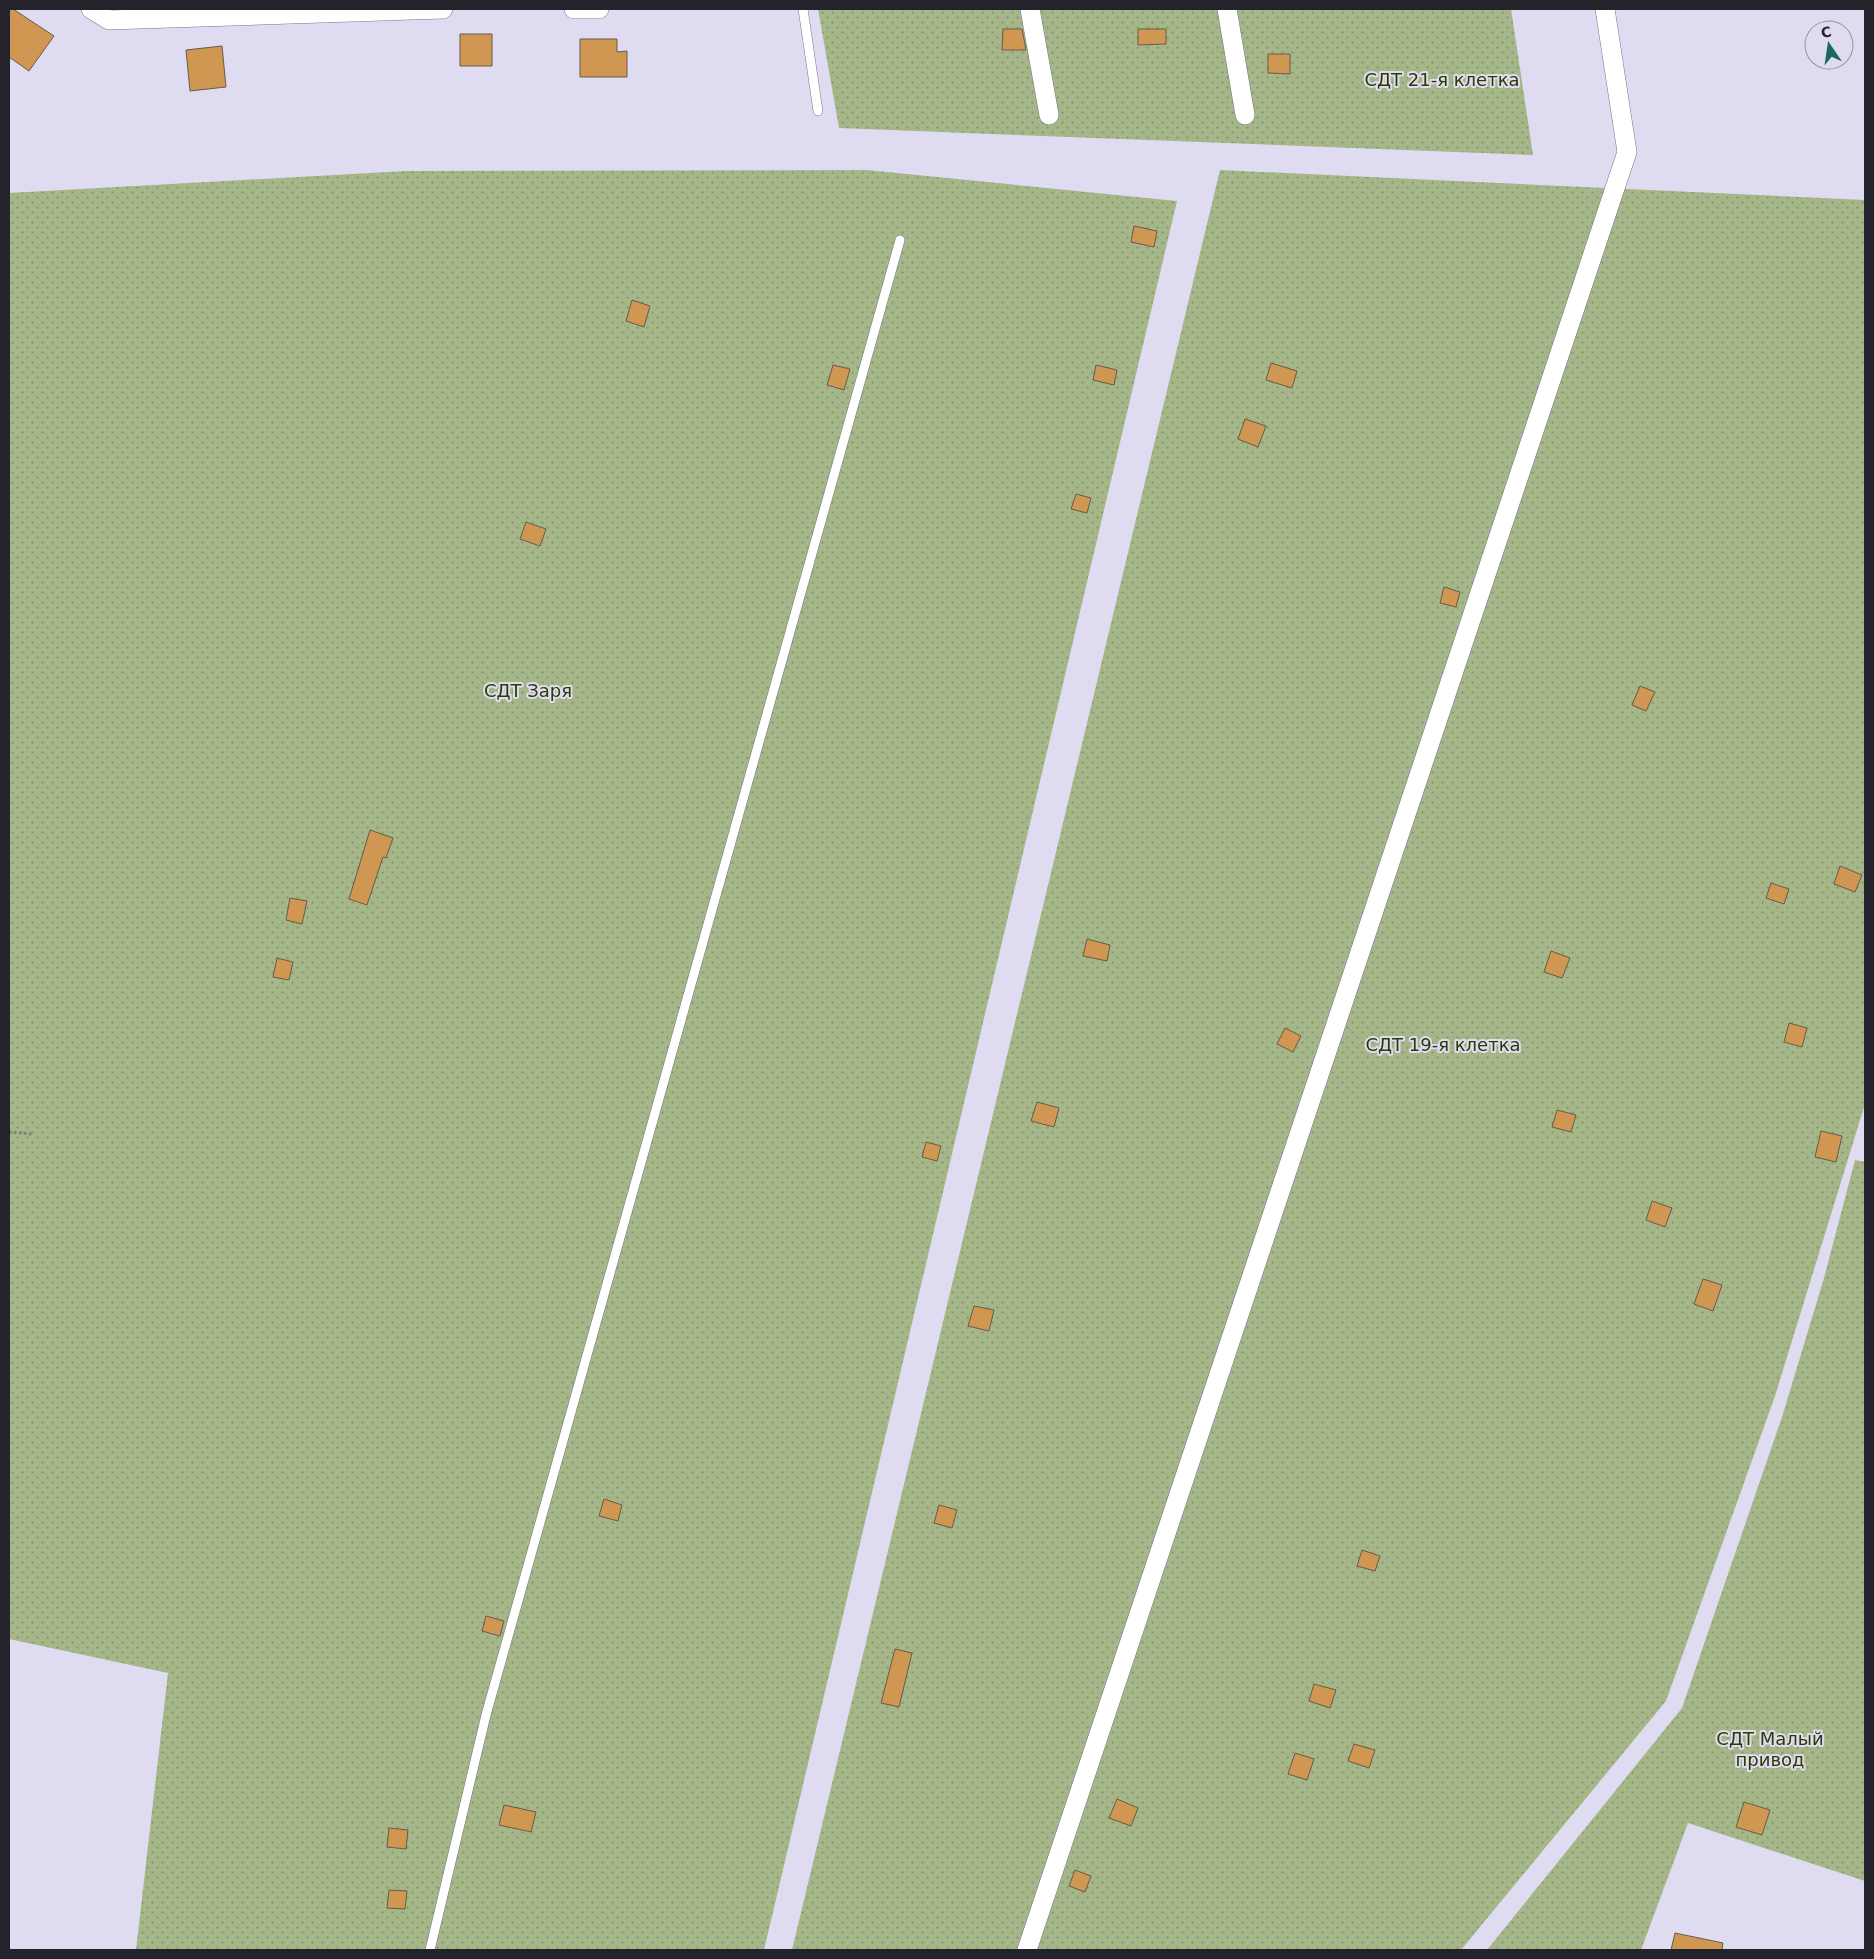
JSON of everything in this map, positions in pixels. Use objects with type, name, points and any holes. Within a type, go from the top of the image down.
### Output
[{"type":"street","points":[[90,9],[109,20],[443,9]]},
{"type":"street","points":[[574,9],[599,9]]},
{"type":"street","points":[[1030,9],[1049,114]]},
{"type":"street","points":[[1227,9],[1245,115]]},
{"type":"street","points":[[1027,1950],[1627,152],[1605,9]]},
{"type":"lane","points":[[803,9],[818,111]]},
{"type":"lane","points":[[430,1950],[486,1715],[900,240]]},
{"type":"path","points":[[9,1132],[32,1134]]},
{"type":"green space","name":"СДТ 21-я клетка","points":[[818,9],[1511,9],[1533,155],[839,128]]},
{"type":"green space","name":"СДТ Заря","points":[[867,170],[1177,201],[764,1950],[136,1950],[168,1673],[9,1639],[9,193],[406,171]]},
{"type":"green space","name":"СДТ 19-я клетка","points":[[1220,170],[1865,200],[1865,1104],[1775,1396],[1666,1701],[1461,1950],[792,1950]]},
{"type":"green space","name":"СДТ Малый привод","points":[[1855,1160],[1865,1162],[1865,1881],[1688,1823],[1641,1950],[1487,1950],[1682,1708],[1782,1417],[1824,1278]]},
{"type":"building","points":[[9,9],[13,9],[54,36],[29,71],[9,57]]},
{"type":"building","points":[[1003,29],[1022,29],[1026,50],[1002,50]]},
{"type":"building","points":[[1138,29],[1166,29],[1166,44],[1138,45]]},
{"type":"building","points":[[460,34],[492,34],[492,66],[460,66]]},
{"type":"building","points":[[580,39],[617,39],[617,52],[627,51],[627,77],[580,77]]},
{"type":"building","points":[[222,46],[226,87],[190,91],[186,50]]},
{"type":"building","points":[[1268,54],[1290,54],[1290,74],[1268,73]]},
{"type":"building","points":[[1134,226],[1157,231],[1154,247],[1131,242]]},
{"type":"building","points":[[632,300],[650,306],[644,327],[626,321]]},
{"type":"building","points":[[1271,363],[1297,371],[1292,388],[1266,380]]},
{"type":"building","points":[[833,365],[850,369],[844,390],[827,385]]},
{"type":"building","points":[[1096,365],[1117,370],[1114,385],[1093,380]]},
{"type":"building","points":[[1245,419],[1266,426],[1258,447],[1238,439]]},
{"type":"building","points":[[1076,494],[1091,498],[1087,513],[1071,509]]},
{"type":"building","points":[[526,522],[546,529],[540,546],[520,539]]},
{"type":"building","points":[[1444,587],[1460,592],[1456,607],[1440,603]]},
{"type":"building","points":[[1640,686],[1655,692],[1646,711],[1632,705]]},
{"type":"building","points":[[370,830],[393,838],[386,858],[383,857],[367,905],[349,899]]},
{"type":"building","points":[[1840,866],[1862,875],[1855,892],[1834,884]]},
{"type":"building","points":[[1771,883],[1789,889],[1784,904],[1766,898]]},
{"type":"building","points":[[290,898],[307,901],[302,924],[286,920]]},
{"type":"building","points":[[1087,939],[1110,945],[1107,961],[1083,956]]},
{"type":"building","points":[[1551,951],[1570,958],[1562,978],[1544,972]]},
{"type":"building","points":[[277,958],[293,962],[289,980],[273,977]]},
{"type":"building","points":[[1789,1023],[1807,1028],[1802,1047],[1784,1042]]},
{"type":"building","points":[[1285,1028],[1301,1036],[1293,1052],[1277,1044]]},
{"type":"building","points":[[1037,1102],[1059,1108],[1054,1127],[1031,1121]]},
{"type":"building","points":[[1557,1110],[1576,1115],[1571,1132],[1552,1127]]},
{"type":"building","points":[[1821,1131],[1842,1136],[1836,1162],[1815,1157]]},
{"type":"building","points":[[926,1142],[941,1146],[937,1161],[922,1157]]},
{"type":"building","points":[[1652,1201],[1672,1208],[1665,1227],[1646,1220]]},
{"type":"building","points":[[1703,1279],[1722,1285],[1713,1311],[1694,1304]]},
{"type":"building","points":[[974,1306],[994,1310],[989,1331],[968,1326]]},
{"type":"building","points":[[604,1499],[622,1505],[618,1521],[599,1516]]},
{"type":"building","points":[[939,1505],[957,1510],[952,1528],[934,1523]]},
{"type":"building","points":[[1362,1550],[1380,1556],[1375,1571],[1357,1566]]},
{"type":"building","points":[[486,1616],[504,1621],[500,1636],[482,1631]]},
{"type":"building","points":[[895,1649],[912,1653],[899,1707],[881,1703]]},
{"type":"building","points":[[1314,1684],[1336,1690],[1330,1708],[1309,1701]]},
{"type":"building","points":[[1354,1744],[1375,1750],[1369,1768],[1348,1761]]},
{"type":"building","points":[[1295,1753],[1314,1759],[1307,1780],[1288,1774]]},
{"type":"building","points":[[1117,1799],[1138,1808],[1131,1826],[1109,1818]]},
{"type":"building","points":[[1744,1802],[1770,1810],[1762,1835],[1736,1827]]},
{"type":"building","points":[[504,1805],[536,1812],[531,1832],[499,1825]]},
{"type":"building","points":[[389,1828],[408,1830],[406,1849],[387,1847]]},
{"type":"building","points":[[1075,1870],[1091,1876],[1085,1892],[1069,1886]]},
{"type":"building","points":[[389,1890],[407,1891],[405,1909],[387,1908]]},
{"type":"building","points":[[1675,1933],[1723,1943],[1722,1950],[1671,1950]]}]
